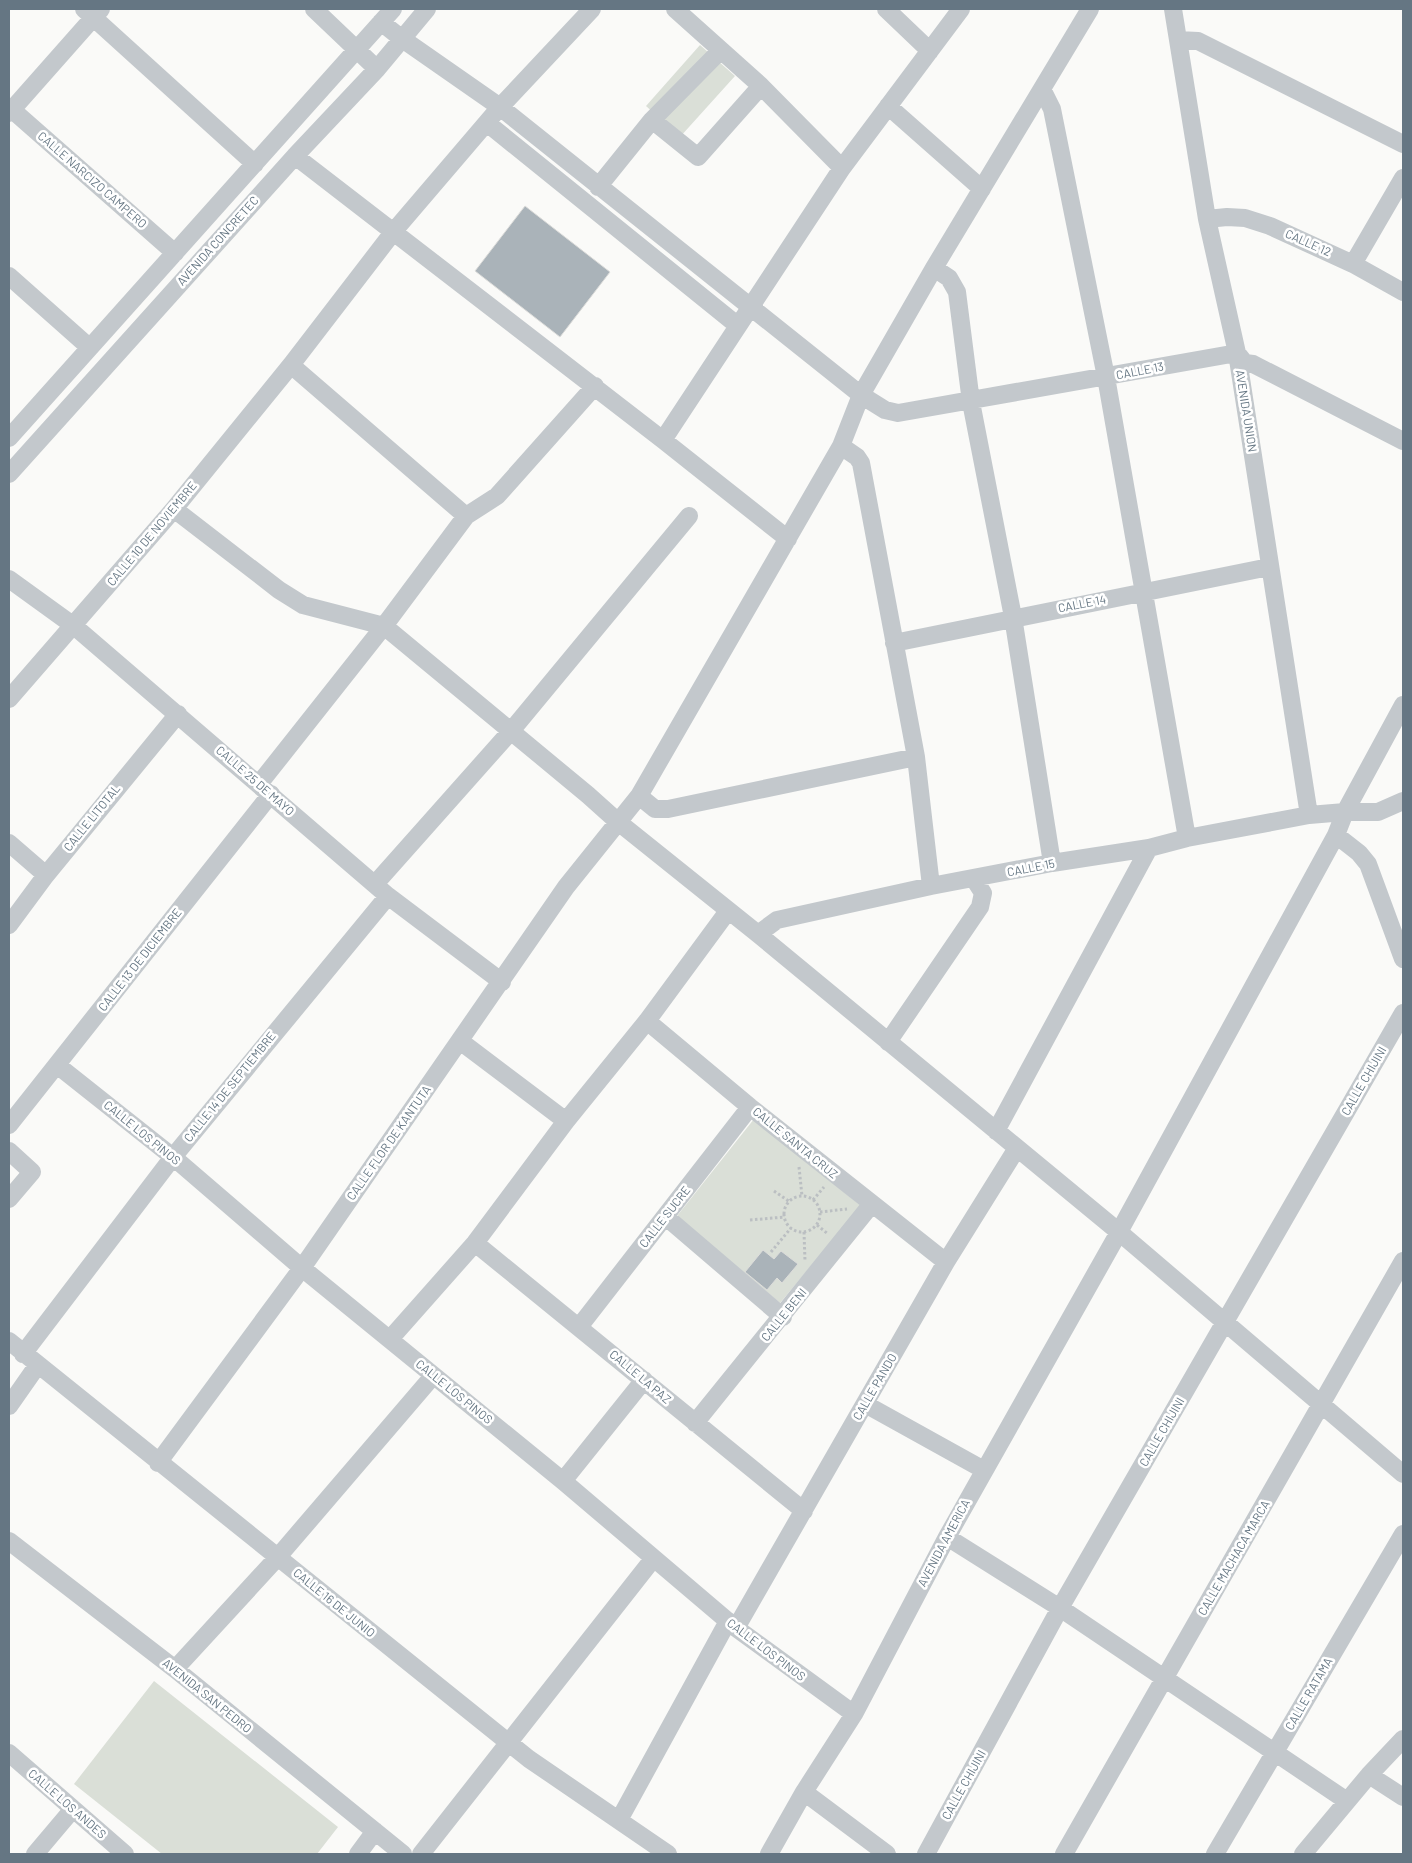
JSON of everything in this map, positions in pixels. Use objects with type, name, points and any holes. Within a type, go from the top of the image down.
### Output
[{"type":"street","points":[[314,9],[377,69]]},
{"type":"street","name":"AVENIDA CONCRETEC","points":[[9,474],[295,156],[377,69],[427,9]]},
{"type":"street","name":"CALLE 10 DE NOVIEMBRE","points":[[9,699],[174,509],[291,365],[394,231],[500,107],[592,9]]},
{"type":"street","points":[[675,9],[761,86],[842,168]]},
{"type":"street","points":[[886,9],[930,51]]},
{"type":"street","points":[[664,440],[737,325],[842,168],[961,9]]},
{"type":"street","name":"CALLE FLOR DE KANTUTA","points":[[158,1463],[302,1268],[566,888],[617,821],[639,796],[841,446],[861,395],[934,268],[1090,9]]},
{"type":"street","name":"AVENIDA UNION","points":[[1173,9],[1207,219],[1237,353],[1309,816]]},
{"type":"street","points":[[10,110],[93,11],[255,164]]},
{"type":"street","name":"AVENIDA CONCRETEC","points":[[9,436],[387,15]]},
{"type":"street","name":"CALLE 13","points":[[387,15],[401,38],[500,107],[749,307],[861,395],[885,410],[898,413],[971,402],[1237,353]]},
{"type":"street","points":[[1178,40],[1198,41],[1403,144]]},
{"type":"street","points":[[598,187],[652,120],[720,51]]},
{"type":"street","points":[[652,120],[698,157],[761,86]]},
{"type":"street","points":[[1042,89],[1052,109],[1106,378],[1187,838]]},
{"type":"street","points":[[888,106],[982,189]]},
{"type":"street","name":"CALLE NARCIZO CAMPERO","points":[[10,110],[175,253]]},
{"type":"street","points":[[487,123],[737,325]]},
{"type":"street","points":[[295,156],[595,386],[788,539]]},
{"type":"street","points":[[1353,264],[1403,178]]},
{"type":"street","name":"CALLE 12","points":[[1207,219],[1227,216],[1245,218],[1270,226],[1353,264],[1403,292]]},
{"type":"street","points":[[934,268],[949,278],[957,292],[971,402],[1013,617],[1052,863]]},
{"type":"street","points":[[9,276],[89,347]]},
{"type":"street","points":[[1237,353],[1245,363],[1253,364],[1403,441]]},
{"type":"street","points":[[291,365],[466,516],[498,496],[595,386]]},
{"type":"street","points":[[841,446],[857,457],[862,463],[916,757],[931,886]]},
{"type":"street","points":[[174,509],[279,590],[303,605],[384,626],[617,821],[758,934],[1119,1232],[1320,1406],[1403,1474]]},
{"type":"street","name":"CALLE 13 DE DICIEMBRE","points":[[9,1125],[57,1065],[265,789],[466,516]]},
{"type":"street","name":"CALLE 14 DE SEPTIEMBRE","points":[[23,1354],[173,1157],[381,890],[689,516]]},
{"type":"street","name":"CALLE 14","points":[[894,642],[1269,567]]},
{"type":"street","name":"CALLE 25 DE MAYO","points":[[9,579],[74,626],[381,890],[502,982]]},
{"type":"street","name":"AVENIDA AMERICA","points":[[769,1854],[804,1792],[854,1714],[947,1537],[1119,1232],[1336,835],[1345,812],[1403,705]]},
{"type":"street","name":"CALLE LITOTAL","points":[[9,925],[46,875],[178,714]]},
{"type":"street","points":[[639,796],[655,809],[668,809],[916,757]]},
{"type":"street","points":[[1345,812],[1378,812],[1403,800]]},
{"type":"street","name":"CALLE 15","points":[[758,934],[777,920],[931,886],[1052,863],[1150,848],[1187,838],[1309,816],[1345,812]]},
{"type":"street","points":[[1336,835],[1359,853],[1368,864],[1403,956]]},
{"type":"street","points":[[9,843],[46,875]]},
{"type":"street","points":[[996,1131],[1150,848]]},
{"type":"street","points":[[888,1042],[980,907],[983,893],[974,879]]},
{"type":"street","points":[[390,1339],[475,1243],[566,1121],[647,1021],[728,911]]},
{"type":"street","name":"CALLE CHIJINI","points":[[926,1854],[1060,1608],[1403,1013]]},
{"type":"street","name":"CALLE SANTA CRUZ","points":[[647,1021],[750,1107],[946,1262]]},
{"type":"street","points":[[460,1041],[566,1121]]},
{"type":"street","name":"CALLE LOS PINOS","points":[[57,1065],[173,1157],[302,1268],[563,1481],[732,1624],[854,1714]]},
{"type":"street","name":"CALLE SUCRE","points":[[579,1327],[750,1107]]},
{"type":"street","name":"CALLE PANDO","points":[[619,1820],[732,1624],[804,1511],[946,1262],[1016,1148]]},
{"type":"street","points":[[9,1151],[32,1172],[9,1199]]},
{"type":"street","name":"CALLE BENI","points":[[695,1423],[783,1317],[872,1205]]},
{"type":"street","points":[[666,1217],[783,1317]]},
{"type":"street","name":"CALLE LA PAZ","points":[[475,1243],[804,1511]]},
{"type":"street","name":"CALLE MACHACA MARCA","points":[[1064,1854],[1403,1261]]},
{"type":"street","name":"CALLE 16 DE JUNIO","points":[[9,1341],[37,1366],[507,1742],[668,1854]]},
{"type":"street","points":[[9,1406],[37,1366]]},
{"type":"street","points":[[175,1670],[277,1558],[433,1376]]},
{"type":"street","points":[[563,1481],[644,1380]]},
{"type":"street","points":[[865,1404],[984,1470]]},
{"type":"street","name":"CALLE RATAMA","points":[[1215,1854],[1403,1534]]},
{"type":"street","points":[[947,1537],[1060,1608],[1164,1680],[1347,1801]]},
{"type":"street","name":"AVENIDA SAN PEDRO","points":[[9,1541],[175,1670],[403,1854]]},
{"type":"street","points":[[421,1854],[653,1558]]},
{"type":"street","points":[[1303,1854],[1369,1775],[1403,1739]]},
{"type":"street","name":"CALLE LOS ANDES","points":[[9,1753],[125,1854]]},
{"type":"street","points":[[1369,1775],[1403,1797]]},
{"type":"street","points":[[804,1792],[887,1854]]},
{"type":"street","points":[[35,1854],[73,1809]]},
{"type":"street","points":[[358,1854],[375,1831]]},
{"type":"path","points":[[798,1161],[802,1196]]},
{"type":"path","points":[[813,1200],[826,1184]]},
{"type":"path","points":[[774,1191],[790,1202]]},
{"type":"path","points":[[802,1196],[813,1200],[820,1209],[817,1225],[804,1232],[791,1228],[785,1217],[790,1202],[802,1196]]},
{"type":"path","points":[[750,1220],[785,1217]]},
{"type":"path","points":[[817,1225],[831,1237]]},
{"type":"path","points":[[771,1252],[791,1228]]},
{"type":"path","points":[[804,1232],[805,1267]]},
{"type":"shaded area","points":[[700,45],[735,76],[680,137],[646,106]]},
{"type":"shaded area","points":[[754,1119],[861,1206],[780,1303],[677,1216]]},
{"type":"shaded area","points":[[154,1681],[338,1827],[317,1854],[162,1854],[74,1784]]},
{"type":"building","points":[[525,206],[610,272],[560,337],[475,271]]},
{"type":"building","points":[[763,1250],[774,1259],[781,1251],[798,1264],[782,1283],[777,1278],[767,1290],[745,1272]]}]
